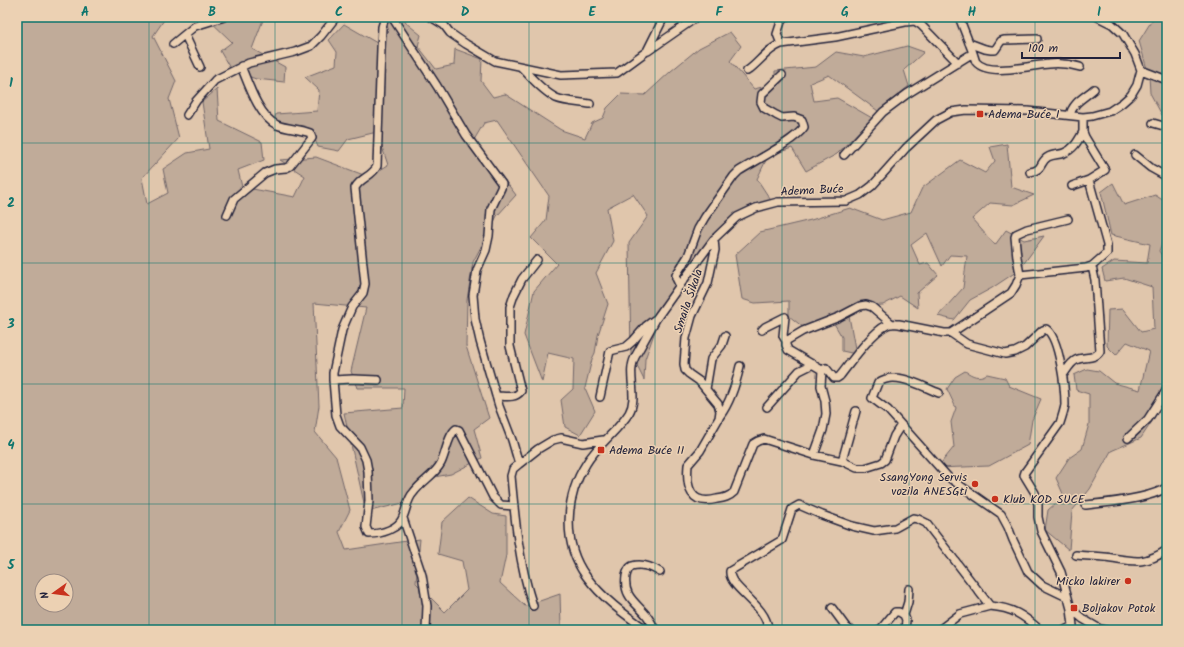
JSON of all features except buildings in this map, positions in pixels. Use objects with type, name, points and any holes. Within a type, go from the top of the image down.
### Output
[{"type":"street","points":[[173,44],[195,26],[224,17]]},
{"type":"street","points":[[187,115],[196,101],[215,80],[249,63],[295,52],[311,46],[336,17]]},
{"type":"street","points":[[384,17],[382,27],[377,166],[375,172],[358,182],[355,188],[365,284],[364,293],[352,307],[342,330],[333,373],[336,415],[340,426],[360,447],[366,460],[369,501],[366,527],[369,534],[384,532],[395,527],[403,518],[406,504],[413,492],[440,464],[453,432],[456,429],[459,430],[493,497],[502,505],[514,506]]},
{"type":"street","points":[[392,17],[437,86],[466,136],[502,184],[491,209],[489,236],[486,250],[477,270],[473,295],[475,319],[496,396],[519,464]]},
{"type":"street","points":[[431,17],[444,25]]},
{"type":"street","points":[[441,17],[444,25],[450,33],[495,61],[561,76],[617,73],[697,17]]},
{"type":"street","points":[[647,51],[664,17]]},
{"type":"street","points":[[781,44],[777,34],[782,19],[786,17]]},
{"type":"street","points":[[959,17],[976,62],[983,66],[991,69],[1049,64],[1074,65],[1080,67]]},
{"type":"street","points":[[1098,17],[1112,24],[1123,34],[1135,54],[1141,70],[1167,80]]},
{"type":"street","points":[[747,72],[758,63],[770,49],[781,44],[835,37],[891,24],[915,21],[921,25],[958,63]]},
{"type":"street","points":[[185,34],[200,67]]},
{"type":"street","points":[[969,43],[995,50],[1004,40],[1037,39]]},
{"type":"street","points":[[844,155],[883,112],[908,94],[973,53]]},
{"type":"street","points":[[227,215],[234,199],[268,171],[290,166],[312,138],[310,134],[282,126],[271,121],[256,100],[242,66]]},
{"type":"street","points":[[521,66],[544,89],[557,98],[590,104]]},
{"type":"street","name":"Adema Buće","points":[[647,630],[613,605],[586,576],[577,560],[571,543],[569,511],[576,481],[586,462],[629,412],[634,389],[632,362],[656,319],[714,239],[737,217],[756,208],[778,202],[846,201],[860,195],[872,186],[906,148],[931,124],[943,115],[951,112],[966,110],[1027,111],[1083,117],[1097,115],[1122,103],[1131,95],[1137,85],[1141,70]]},
{"type":"street","points":[[680,286],[676,278],[676,274],[688,256],[698,229],[734,176],[739,171],[790,140],[800,133],[804,127],[802,120],[794,117],[782,118],[764,108],[761,102],[762,94],[782,75]]},
{"type":"street","points":[[1070,115],[1075,104],[1094,90]]},
{"type":"street","points":[[1072,186],[1089,180],[1105,170],[1083,132],[1083,117]]},
{"type":"street","points":[[1153,123],[1167,127]]},
{"type":"street","points":[[1030,172],[1037,171],[1050,155],[1064,153],[1071,149],[1076,144],[1083,132]]},
{"type":"street","points":[[1136,155],[1151,168],[1167,177]]},
{"type":"street","points":[[1020,275],[1078,270],[1092,266],[1107,253],[1108,250],[1089,180]]},
{"type":"street","points":[[951,333],[1011,293],[1020,275],[1015,237],[1016,234],[1027,229],[1068,219]]},
{"type":"street","name":"Smaila Šikala","points":[[714,239],[715,250],[708,283],[692,316],[686,338],[684,364],[685,370],[699,381],[718,404],[720,411],[719,418]]},
{"type":"street","points":[[496,396],[512,396],[521,391],[510,346],[510,307],[522,279],[537,260]]},
{"type":"street","points":[[1063,375],[1072,362],[1078,359],[1096,356],[1100,351],[1095,280],[1092,266]]},
{"type":"street","points":[[786,341],[803,331],[839,317],[860,306],[866,305],[872,306],[892,324]]},
{"type":"street","points":[[762,330],[785,317],[783,336],[788,350],[822,370],[826,368],[834,378],[840,376],[872,338],[886,326],[892,324],[951,333],[967,344],[1004,354],[1015,352],[1025,347],[1043,330],[1046,329],[1049,331],[1056,346],[1063,375],[1065,404],[1060,423],[1024,475],[1035,493],[1038,504],[1038,517],[1041,531],[1060,572],[1068,597],[1074,628],[1065,630]]},
{"type":"street","name":"Adema Buće","points":[[600,397],[610,351],[626,347],[646,326],[656,319]]},
{"type":"street","points":[[706,389],[711,359],[720,348],[725,336]]},
{"type":"street","points":[[767,407],[798,370],[813,364]]},
{"type":"street","points":[[740,366],[736,384],[726,408],[700,451],[688,465],[688,483],[691,494],[697,499],[710,501],[729,496],[734,492],[753,444],[758,441],[764,439],[858,468],[865,468],[881,463],[885,460],[894,436],[901,425]]},
{"type":"street","points":[[814,455],[823,430],[826,414],[825,401],[821,386],[822,370]]},
{"type":"street","points":[[939,393],[898,377],[888,378],[878,383],[872,398],[888,410],[948,477],[1001,514],[1028,572],[1042,585],[1068,597]]},
{"type":"street","points":[[333,380],[378,380]]},
{"type":"street","points":[[1128,438],[1148,419],[1167,389]]},
{"type":"street","points":[[842,462],[856,411]]},
{"type":"street","points":[[533,606],[524,574],[514,506],[511,476],[513,469],[538,449],[553,440],[561,438],[583,443],[604,440]]},
{"type":"street","points":[[1085,505],[1129,499],[1156,493],[1167,487]]},
{"type":"street","points":[[768,629],[768,622],[765,616],[757,606],[739,590],[729,574],[730,571],[782,540],[792,509],[799,505],[852,526],[879,532],[895,528],[913,518],[926,523],[990,606]]},
{"type":"street","points":[[403,518],[422,575],[427,606],[426,630]]},
{"type":"street","points":[[1076,555],[1132,561],[1155,557],[1167,550]]},
{"type":"street","points":[[655,630],[647,616],[631,599],[626,588],[626,579],[627,570],[631,566],[645,565],[660,572]]},
{"type":"street","points":[[905,630],[906,620],[904,615],[910,589]]},
{"type":"street","points":[[939,630],[960,614],[990,606],[1008,608],[1017,612],[1040,630]]},
{"type":"street","points":[[832,608],[850,630]]},
{"type":"street","points":[[1071,609],[1083,619],[1100,629],[1105,630]]},
{"type":"street","points":[[880,630],[894,612],[899,612],[904,615]]},
{"type":"shaded area","points":[[17,17],[166,17],[153,36],[176,81],[169,99],[179,138],[142,178],[147,204],[168,193],[163,169],[187,153],[209,149],[202,102],[217,89],[219,121],[262,142],[264,160],[238,170],[242,187],[295,197],[305,176],[280,160],[316,157],[369,177],[388,165],[377,132],[348,139],[339,151],[318,147],[311,130],[274,121],[276,114],[317,111],[319,90],[305,77],[336,65],[337,52],[329,40],[344,24],[377,43],[389,31],[384,17],[405,17],[405,22],[421,35],[418,46],[436,69],[454,65],[455,49],[482,59],[481,81],[493,97],[505,94],[561,130],[585,138],[592,123],[603,118],[607,108],[621,94],[645,95],[699,48],[730,32],[741,46],[730,61],[754,89],[775,84],[775,71],[816,67],[836,52],[864,57],[907,46],[924,52],[904,70],[909,86],[878,111],[829,75],[810,83],[814,101],[837,98],[872,118],[837,154],[806,171],[792,148],[768,156],[757,179],[772,202],[749,207],[715,233],[668,295],[645,359],[644,380],[631,354],[629,243],[648,216],[633,194],[607,208],[613,241],[596,273],[608,304],[598,335],[595,353],[592,359],[585,388],[595,411],[580,435],[565,427],[561,400],[573,389],[574,359],[548,353],[542,382],[524,335],[534,291],[557,264],[531,238],[546,220],[549,196],[497,120],[484,123],[474,140],[516,195],[497,216],[473,262],[467,300],[466,346],[489,418],[474,429],[482,458],[451,474],[423,479],[403,503],[366,512],[344,413],[403,408],[404,388],[357,388],[351,371],[366,308],[314,303],[319,406],[315,432],[336,457],[350,510],[339,532],[346,550],[420,539],[416,583],[445,612],[467,590],[462,561],[438,554],[442,522],[468,498],[493,514],[506,516],[506,555],[500,583],[525,606],[560,594],[561,627],[564,630],[17,630]]},
{"type":"shaded area","points":[[206,17],[245,17],[246,19],[263,20],[252,49],[285,67],[284,82],[256,79],[231,70],[220,51],[232,42]]},
{"type":"shaded area","points":[[1154,17],[1167,17],[1167,115],[1162,115],[1150,93],[1149,76],[1139,41]]},
{"type":"shaded area","points":[[1007,144],[1011,187],[1034,195],[1013,205],[990,203],[972,219],[995,245],[1006,230],[1024,240],[1044,236],[1019,270],[992,288],[970,300],[954,320],[938,316],[963,288],[967,256],[950,255],[942,266],[927,233],[911,245],[920,265],[928,263],[938,275],[917,293],[918,308],[900,296],[883,305],[861,306],[849,316],[856,354],[842,351],[842,337],[832,320],[808,331],[789,316],[789,301],[755,303],[742,299],[735,255],[760,232],[811,220],[850,208],[882,220],[911,212],[922,188],[960,160],[985,173],[995,161],[990,147]]},
{"type":"shaded area","points":[[1113,183],[1124,205],[1155,195],[1167,203],[1167,229],[1159,251],[1167,264],[1167,389],[1153,420],[1141,438],[1111,451],[1090,489],[1072,511],[1069,550],[1045,530],[1048,510],[1064,496],[1056,478],[1069,458],[1082,449],[1089,424],[1089,394],[1076,390],[1074,375],[1087,369],[1099,371],[1114,383],[1140,390],[1149,351],[1127,342],[1116,355],[1107,346],[1108,310],[1123,309],[1141,332],[1154,329],[1152,287],[1124,278],[1105,281],[1102,269],[1114,261],[1147,263],[1150,244],[1111,235],[1101,192]]},
{"type":"shaded area","points":[[965,371],[976,376],[987,374],[1005,378],[1009,386],[1041,399],[1032,420],[1028,445],[989,466],[937,468],[954,447],[951,422],[956,408],[947,389],[955,377]]},
{"type":"place","name":"Adema Buće I","points":[[980,114]]},
{"type":"place","name":"Adema Buće II","points":[[601,450]]},
{"type":"place","name":"SsangYong Servis vozila ANESGti","points":[[975,484]]},
{"type":"place","name":"Klub KOD SUCE","points":[[995,499]]},
{"type":"place","name":"Micko lakirer","points":[[1128,581]]},
{"type":"place","name":"Boljakov Potok","points":[[1074,608]]}]
